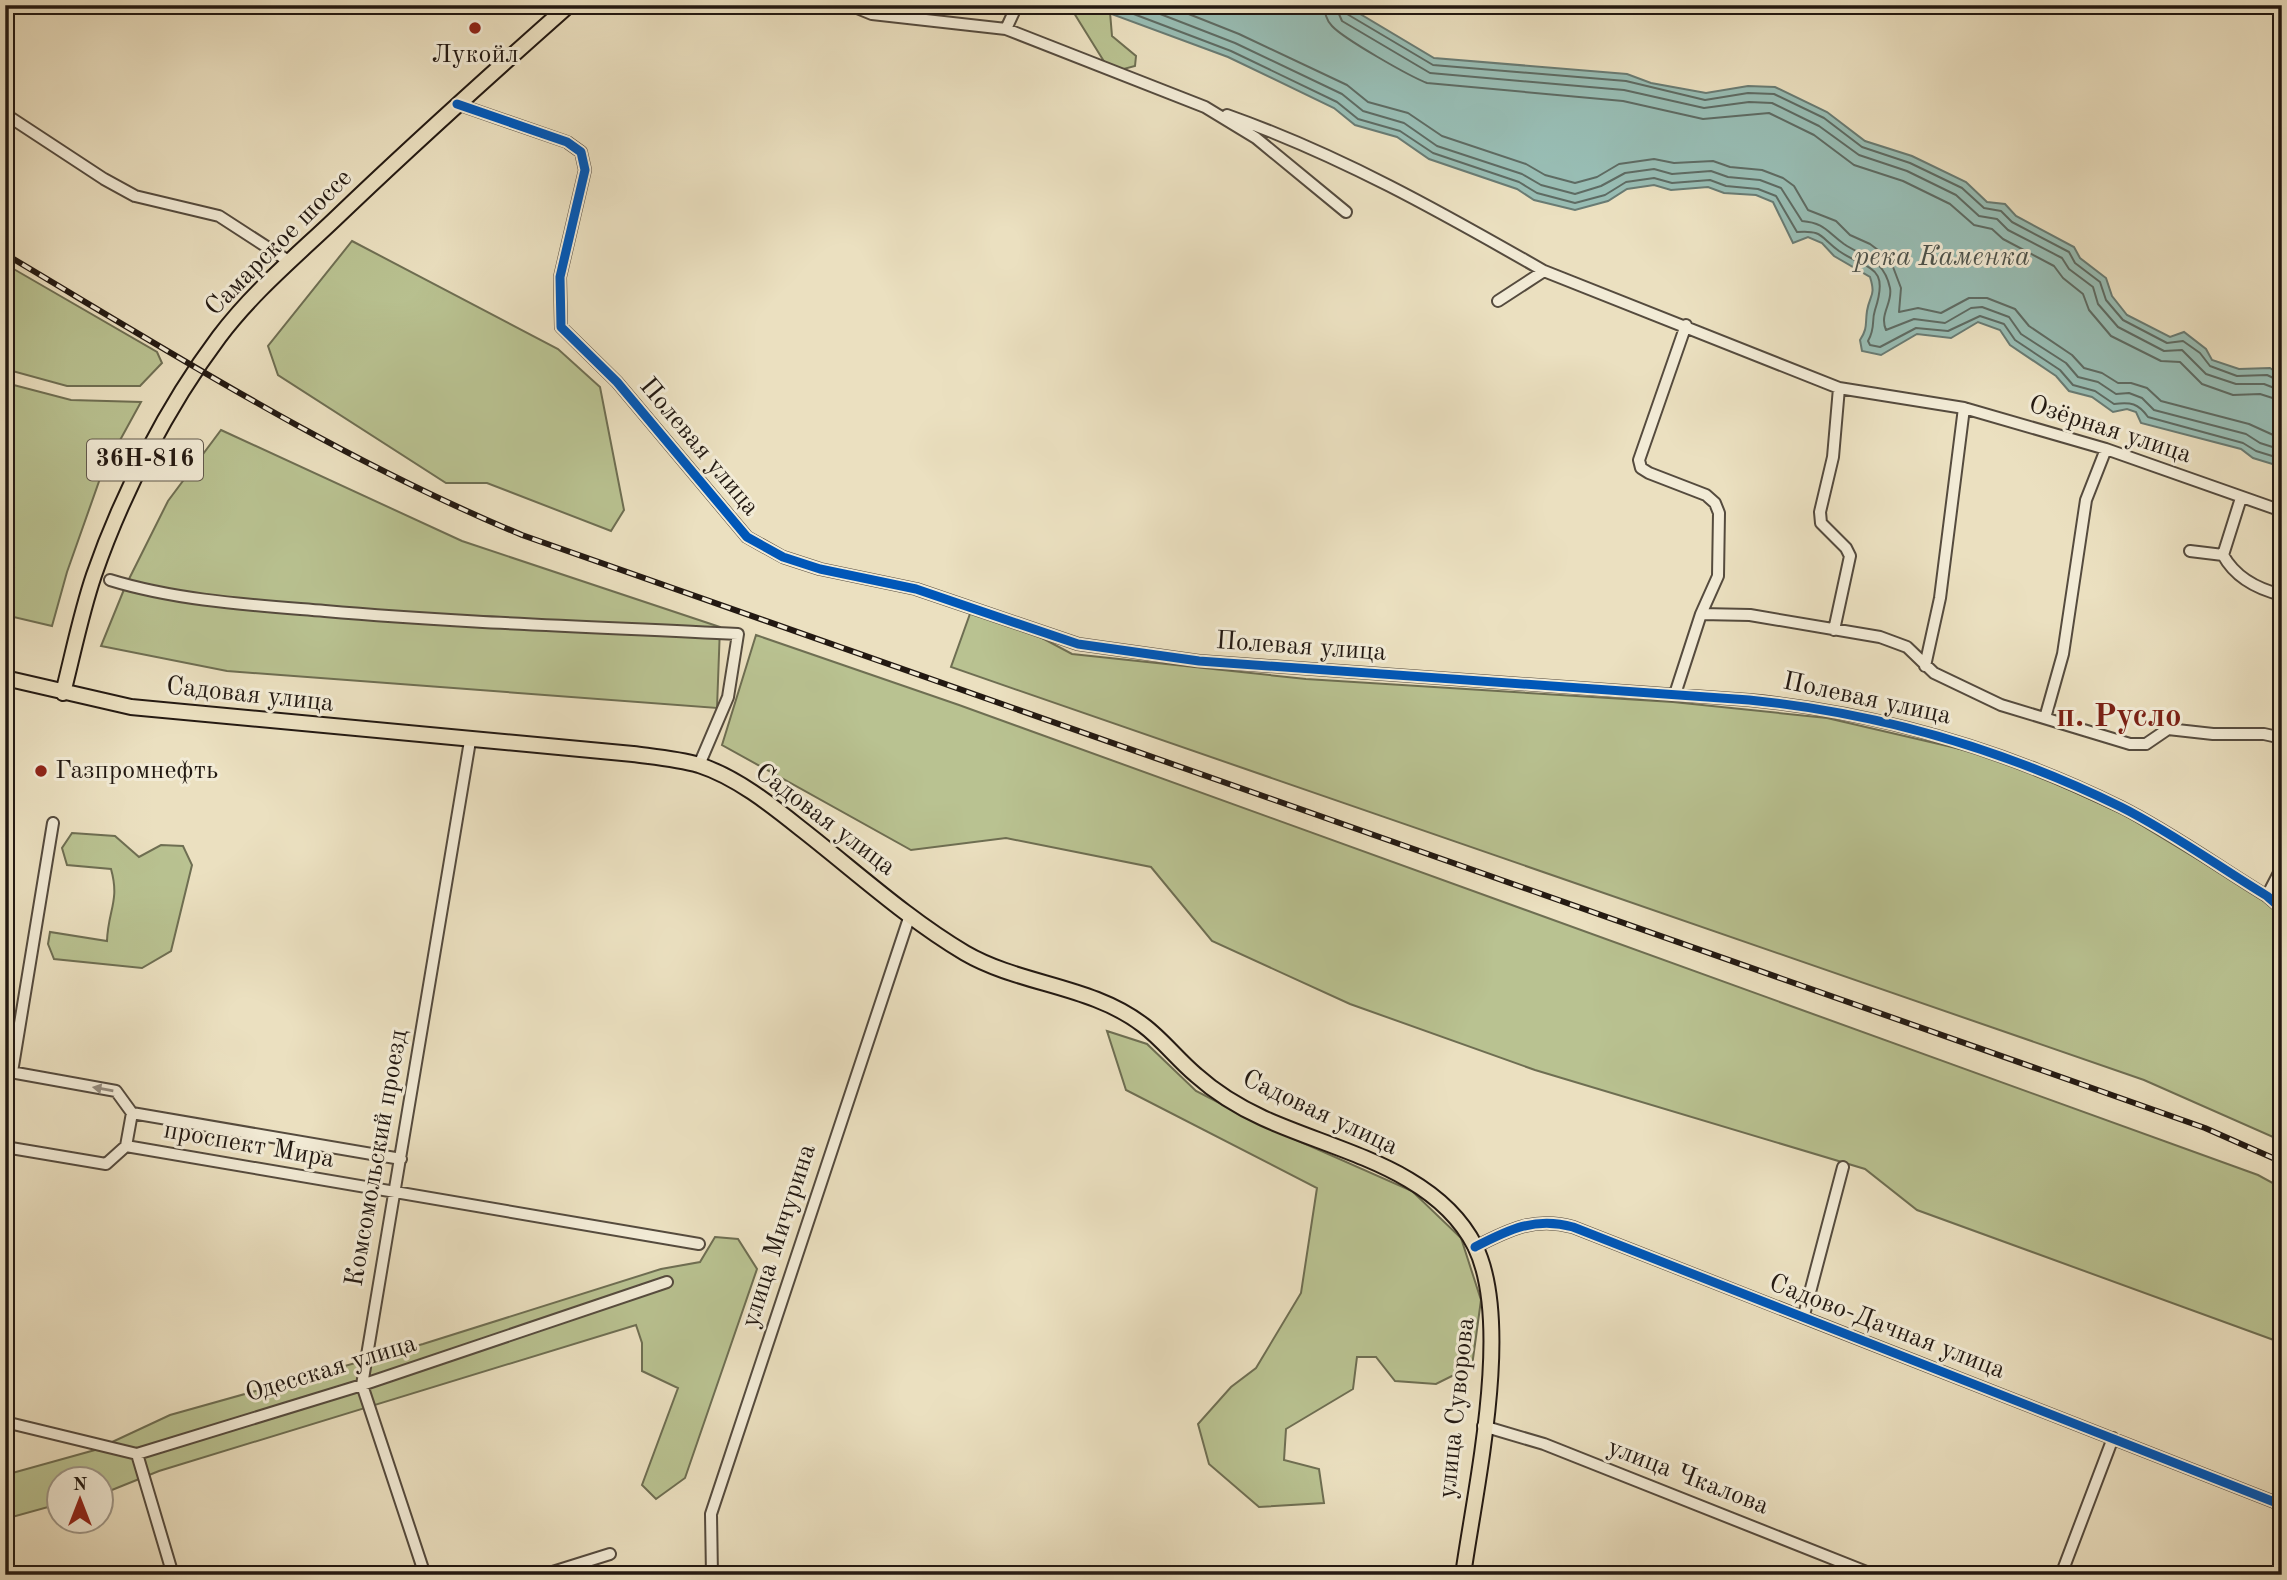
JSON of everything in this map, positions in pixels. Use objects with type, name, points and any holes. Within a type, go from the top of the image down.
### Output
[{"type":"main road","name":"Самарское шоссе","points":[[63,693],[94,575],[150,450],[187,384],[220,336],[251,299],[290,262],[457,104],[569,5]]},
{"type":"main road","name":"Садовая улица","points":[[5,678],[131,707],[470,741],[633,754],[699,765],[772,806],[910,915],[965,953],[997,969],[1119,1010],[1144,1025],[1196,1076],[1229,1100],[1262,1118],[1407,1180],[1433,1196],[1457,1220],[1475,1248]]},
{"type":"main road","name":"улица Суворова","points":[[1463,1575],[1483,1426],[1493,1317],[1488,1286],[1475,1248]]},
{"type":"street","points":[[850,5],[872,14],[1006,29],[1205,107],[1256,138],[1346,212]]},
{"type":"street","points":[[1006,29],[1017,5]]},
{"type":"street","name":"Полевая улица","points":[[457,104],[567,142],[581,152],[585,170],[561,276],[561,327],[617,382],[747,537],[783,557],[820,569],[916,589],[1078,644],[1199,661],[1804,705],[1888,721],[1979,747],[2123,808],[2267,896],[2282,909]]},
{"type":"street","name":"Озёрная улица","points":[[1205,107],[1291,138],[1411,194],[1544,271],[1839,388],[1964,408],[2106,449],[2282,511]]},
{"type":"street","points":[[5,114],[104,179],[135,195],[219,216],[290,262]]},
{"type":"street","points":[[1498,301],[1544,271]]},
{"type":"street","points":[[1675,694],[1701,614],[1718,576],[1719,513],[1715,503],[1698,491],[1649,473],[1641,468],[1639,460],[1686,326]]},
{"type":"street","points":[[1834,630],[1850,556],[1846,548],[1821,523],[1820,512],[1833,457],[1839,388]]},
{"type":"street","points":[[1925,666],[1940,598],[1964,408]]},
{"type":"street","points":[[2045,718],[2063,654],[2086,500],[2106,449]]},
{"type":"street","points":[[2241,498],[2223,555],[2231,570],[2264,591],[2282,595]]},
{"type":"street","points":[[2190,551],[2223,555]]},
{"type":"street","points":[[110,580],[141,589],[282,607],[738,634],[728,697],[699,765]]},
{"type":"street","name":"Полевая улица","points":[[1701,614],[1750,615],[1880,638],[1907,647],[1925,666],[2001,705],[2130,744],[2146,744],[2168,729],[2213,734],[2264,734],[2282,738]]},
{"type":"street","name":"Комсомольский проезд","points":[[425,1575],[362,1385],[470,741]]},
{"type":"street","points":[[9,1071],[53,823]]},
{"type":"street","points":[[2267,896],[2282,867]]},
{"type":"street","name":"улица Мичурина","points":[[712,1575],[711,1514],[910,915]]},
{"type":"street","name":"проспект Мира","points":[[9,1071],[116,1091],[132,1113],[401,1159]]},
{"type":"street","points":[[126,1146],[132,1113]]},
{"type":"street","name":"проспект Мира","points":[[5,1147],[106,1164],[126,1146],[699,1244]]},
{"type":"street","points":[[1804,1315],[1843,1167]]},
{"type":"street","name":"Садово-Дачная улица","points":[[1475,1248],[1521,1225],[1561,1223],[1804,1315],[2282,1505]]},
{"type":"street","name":"Одесская улица","points":[[137,1454],[362,1385],[667,1282]]},
{"type":"street","points":[[5,1422],[137,1454],[173,1575]]},
{"type":"street","name":"улица Чкалова","points":[[1483,1426],[1544,1444],[1874,1575]]},
{"type":"street","points":[[2061,1575],[2113,1438]]},
{"type":"street","points":[[543,1575],[610,1555]]},
{"type":"green space","points":[[1069,5],[1101,5],[1110,12],[1112,36],[1136,56],[1135,66],[1120,70],[1105,63]]},
{"type":"green space","points":[[352,241],[558,349],[600,387],[624,510],[611,531],[487,483],[446,483],[278,375],[268,346]]},
{"type":"green space","points":[[5,264],[157,352],[162,363],[140,386],[67,386],[5,369]]},
{"type":"green space","points":[[6,383],[71,400],[141,402],[102,473],[67,572],[52,626],[5,615],[5,597],[14,568],[5,564]]},
{"type":"green space","points":[[221,430],[462,541],[720,627],[717,708],[227,671],[101,646],[125,587],[168,501]]},
{"type":"green space","points":[[971,611],[1027,630],[1072,654],[1306,679],[1673,702],[1827,718],[1999,758],[2123,814],[2255,894],[2282,916],[2282,1141],[2144,1080],[951,667]]},
{"type":"green space","points":[[756,635],[959,705],[2258,1175],[2282,1188],[2282,1343],[1917,1210],[1865,1169],[1535,1070],[1350,1004],[1212,941],[1151,867],[1006,838],[911,850],[722,745]]},
{"type":"green space","points":[[72,833],[115,836],[139,857],[161,845],[183,846],[192,865],[171,951],[142,968],[54,959],[48,944],[50,932],[107,941],[114,898],[111,869],[67,865],[62,848]]},
{"type":"green space","points":[[1107,1031],[1147,1044],[1196,1091],[1260,1124],[1412,1191],[1461,1238],[1481,1300],[1472,1366],[1436,1384],[1395,1381],[1376,1357],[1357,1357],[1353,1389],[1286,1429],[1284,1460],[1319,1469],[1324,1503],[1259,1507],[1209,1464],[1198,1424],[1231,1387],[1256,1368],[1301,1293],[1317,1188],[1126,1090]]},
{"type":"green space","points":[[715,1237],[738,1239],[757,1269],[685,1478],[656,1499],[642,1485],[678,1388],[642,1371],[642,1343],[636,1325],[159,1471],[116,1488],[116,1464],[46,1464],[46,1508],[5,1519],[5,1475],[95,1450],[170,1415],[423,1344],[661,1269],[700,1262]]},
{"type":"water","name":"река Каменка","points":[[1101,5],[1345,5],[1434,58],[1627,74],[1651,83],[1706,93],[1748,86],[1775,87],[1827,112],[1865,141],[1912,156],[1966,182],[1987,202],[2005,204],[2016,216],[2074,247],[2080,258],[2106,278],[2112,296],[2127,315],[2170,337],[2184,332],[2206,349],[2212,360],[2239,369],[2270,368],[2282,376],[2282,467],[2253,458],[2241,449],[2141,423],[2136,412],[2127,409],[2113,412],[2092,397],[2069,391],[2056,376],[2010,345],[2000,330],[1978,322],[1951,338],[1917,334],[1881,355],[1862,351],[1860,340],[1865,329],[1872,292],[1870,277],[1834,256],[1822,243],[1808,237],[1793,243],[1773,202],[1756,195],[1724,193],[1708,187],[1671,190],[1654,185],[1627,189],[1608,201],[1575,210],[1534,200],[1517,189],[1429,159],[1397,137],[1355,125],[1334,108],[1228,57],[1106,12]]},
{"type":"railway","points":[[5,254],[195,367],[323,439],[454,505],[522,535],[2205,1128],[2282,1162]]},
{"type":"cycle path","points":[[457,104],[567,142],[581,152],[585,170],[560,277],[561,327],[617,382],[747,537],[783,557],[820,569],[916,589],[1078,644],[1199,661],[1749,700],[1893,724],[1986,751],[2076,786],[2121,807],[2195,850],[2267,896],[2282,909]]},
{"type":"cycle path","points":[[1475,1247],[1522,1226],[1546,1223],[1573,1227],[2282,1505]]},
{"type":"place","name":"Лукойл","points":[[475,28]]},
{"type":"place","name":"Газпромнефть","points":[[41,771]]},
{"type":"district","name":"п. Русло","points":[[2119,717]]}]
